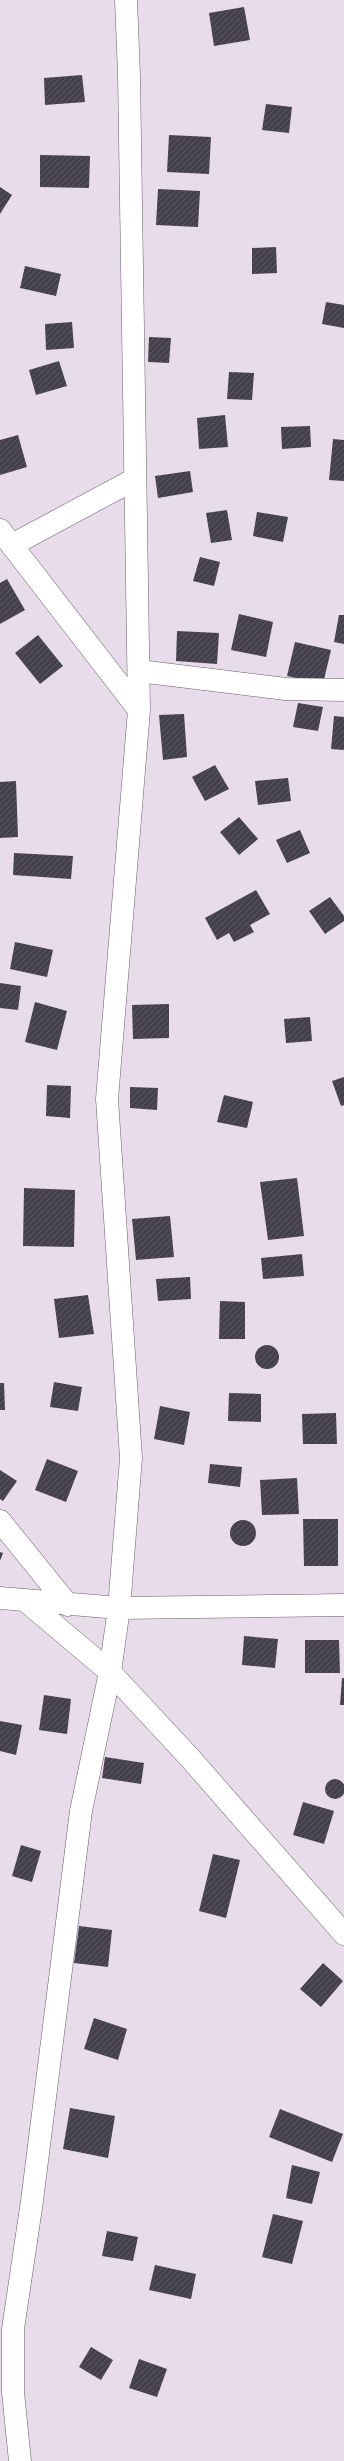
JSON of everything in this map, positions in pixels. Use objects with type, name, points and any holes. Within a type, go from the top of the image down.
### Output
[{"type":"street","points":[[20,2461],[6,2328],[32,2201],[81,1811],[110,1672],[119,1608],[131,1458],[107,1099],[139,710],[129,75],[126,0]]},
{"type":"street","points":[[135,479],[6,537],[139,710]]},
{"type":"street","points":[[138,671],[286,688],[344,690]]},
{"type":"street","points":[[0,1521],[68,1605]]},
{"type":"street","points":[[0,1598],[68,1605],[119,1608],[344,1605]]},
{"type":"street","points":[[26,1600],[110,1672],[190,1758],[344,1934]]},
{"type":"building","points":[[244,7],[250,40],[214,46],[209,13]]},
{"type":"building","points":[[82,75],[85,102],[45,105],[44,78]]},
{"type":"building","points":[[266,104],[292,107],[289,133],[262,130]]},
{"type":"building","points":[[169,135],[211,137],[209,174],[167,172]]},
{"type":"building","points":[[40,155],[90,156],[89,188],[40,187]]},
{"type":"building","points":[[0,187],[12,195],[0,214]]},
{"type":"building","points":[[158,189],[200,191],[198,227],[156,225]]},
{"type":"building","points":[[276,247],[277,273],[252,274],[252,248]]},
{"type":"building","points":[[25,266],[61,274],[56,296],[20,288]]},
{"type":"building","points":[[326,302],[344,305],[344,328],[322,324]]},
{"type":"building","points":[[72,322],[74,348],[46,350],[45,324]]},
{"type":"building","points":[[149,337],[171,338],[169,363],[148,362]]},
{"type":"building","points":[[59,361],[67,386],[36,395],[29,370]]},
{"type":"building","points":[[229,372],[254,373],[252,400],[227,399]]},
{"type":"building","points":[[225,415],[228,447],[199,449],[197,418]]},
{"type":"building","points":[[310,426],[311,447],[282,449],[281,427]]},
{"type":"building","points":[[18,435],[27,467],[0,475],[0,440]]},
{"type":"building","points":[[333,439],[344,440],[344,481],[329,480]]},
{"type":"building","points":[[190,471],[193,492],[158,498],[155,476]]},
{"type":"building","points":[[227,510],[232,540],[211,543],[206,513]]},
{"type":"building","points":[[257,512],[288,517],[283,542],[253,536]]},
{"type":"building","points":[[200,557],[220,562],[214,586],[193,581]]},
{"type":"building","points":[[7,579],[25,610],[0,624],[0,583]]},
{"type":"building","points":[[239,614],[273,622],[266,657],[231,650]]},
{"type":"building","points":[[339,615],[344,615],[344,644],[334,642]]},
{"type":"building","points":[[177,631],[219,633],[217,664],[176,661]]},
{"type":"building","points":[[38,635],[63,666],[40,684],[15,653]]},
{"type":"building","points":[[295,642],[331,650],[323,684],[287,676]]},
{"type":"building","points":[[298,703],[323,707],[318,731],[293,727]]},
{"type":"building","points":[[184,714],[187,757],[163,760],[159,715]]},
{"type":"building","points":[[334,716],[344,717],[344,750],[331,749]]},
{"type":"building","points":[[215,765],[229,789],[205,801],[192,777]]},
{"type":"building","points":[[288,778],[291,801],[258,805],[255,781]]},
{"type":"building","points":[[16,781],[18,837],[0,838],[0,782]]},
{"type":"building","points":[[239,817],[258,839],[239,855],[220,832]]},
{"type":"building","points":[[300,830],[310,853],[287,863],[276,840]]},
{"type":"building","points":[[14,853],[73,856],[71,879],[13,875]]},
{"type":"building","points":[[256,890],[270,914],[250,925],[254,932],[234,942],[229,933],[217,940],[205,918]]},
{"type":"building","points":[[330,897],[344,916],[344,921],[325,934],[309,911]]},
{"type":"building","points":[[15,942],[53,950],[47,977],[10,969]]},
{"type":"building","points":[[0,983],[21,986],[18,1010],[0,1008]]},
{"type":"building","points":[[35,1002],[67,1011],[57,1050],[25,1042]]},
{"type":"building","points":[[169,1004],[169,1038],[133,1039],[132,1005]]},
{"type":"building","points":[[310,1017],[312,1041],[286,1043],[284,1019]]},
{"type":"building","points":[[344,1077],[344,1105],[341,1106],[332,1081]]},
{"type":"building","points":[[47,1085],[71,1086],[70,1118],[46,1116]]},
{"type":"building","points":[[130,1087],[158,1088],[157,1110],[130,1108]]},
{"type":"building","points":[[224,1095],[253,1102],[247,1128],[217,1122]]},
{"type":"building","points":[[297,1178],[304,1236],[268,1240],[260,1182]]},
{"type":"building","points":[[24,1188],[75,1190],[74,1247],[23,1246]]},
{"type":"building","points":[[170,1216],[174,1257],[136,1260],[132,1219]]},
{"type":"building","points":[[302,1254],[304,1276],[263,1279],[261,1258]]},
{"type":"building","points":[[190,1277],[191,1299],[158,1301],[156,1279]]},
{"type":"building","points":[[88,1295],[94,1334],[59,1338],[54,1299]]},
{"type":"building","points":[[220,1301],[245,1302],[245,1339],[219,1339]]},
{"type":"building","points":[[262,1345],[272,1345],[279,1352],[279,1362],[272,1369],[262,1369],[255,1362],[255,1352]]},
{"type":"building","points":[[54,1382],[82,1387],[78,1411],[50,1407]]},
{"type":"building","points":[[0,1383],[4,1383],[5,1410],[0,1410]]},
{"type":"building","points":[[229,1393],[261,1394],[261,1422],[228,1421]]},
{"type":"building","points":[[160,1406],[190,1412],[184,1445],[154,1439]]},
{"type":"building","points":[[336,1413],[337,1444],[303,1444],[302,1414]]},
{"type":"building","points":[[47,1459],[78,1471],[66,1502],[35,1490]]},
{"type":"building","points":[[210,1464],[242,1467],[240,1487],[208,1483]]},
{"type":"building","points":[[0,1470],[17,1481],[3,1501],[0,1499]]},
{"type":"building","points":[[297,1478],[299,1514],[262,1515],[260,1480]]},
{"type":"building","points":[[303,1519],[338,1519],[338,1566],[304,1566]]},
{"type":"building","points":[[243,1520],[252,1524],[256,1533],[252,1542],[243,1546],[234,1542],[230,1533],[234,1524]]},
{"type":"building","points":[[0,1552],[3,1553],[0,1561]]},
{"type":"building","points":[[244,1636],[278,1639],[275,1668],[242,1665]]},
{"type":"building","points":[[305,1640],[339,1640],[340,1673],[305,1673]]},
{"type":"building","points":[[342,1678],[344,1678],[344,1705],[340,1705]]},
{"type":"building","points":[[44,1695],[71,1699],[67,1734],[39,1730]]},
{"type":"building","points":[[0,1721],[22,1725],[16,1755],[0,1751]]},
{"type":"building","points":[[105,1757],[144,1763],[141,1784],[102,1778]]},
{"type":"building","points":[[331,1779],[339,1779],[345,1785],[345,1793],[339,1799],[331,1799],[325,1793],[325,1785]]},
{"type":"building","points":[[303,1802],[334,1811],[324,1844],[293,1835]]},
{"type":"building","points":[[21,1845],[41,1851],[32,1882],[12,1876]]},
{"type":"building","points":[[213,1854],[240,1860],[226,1918],[199,1911]]},
{"type":"building","points":[[79,1926],[112,1930],[108,1967],[74,1963]]},
{"type":"building","points":[[323,1963],[343,1981],[321,2007],[300,1989]]},
{"type":"building","points":[[94,2018],[127,2029],[118,2060],[84,2049]]},
{"type":"building","points":[[70,2108],[115,2116],[108,2158],[63,2149]]},
{"type":"building","points":[[280,2109],[343,2134],[332,2162],[269,2137]]},
{"type":"building","points":[[292,2165],[320,2172],[312,2204],[286,2198]]},
{"type":"building","points":[[273,2214],[303,2221],[292,2264],[262,2257]]},
{"type":"building","points":[[107,2231],[138,2237],[133,2261],[102,2256]]},
{"type":"building","points":[[155,2265],[196,2274],[191,2299],[149,2290]]},
{"type":"building","points":[[91,2347],[113,2360],[101,2380],[79,2367]]},
{"type":"building","points":[[139,2359],[167,2369],[157,2397],[129,2388]]}]
